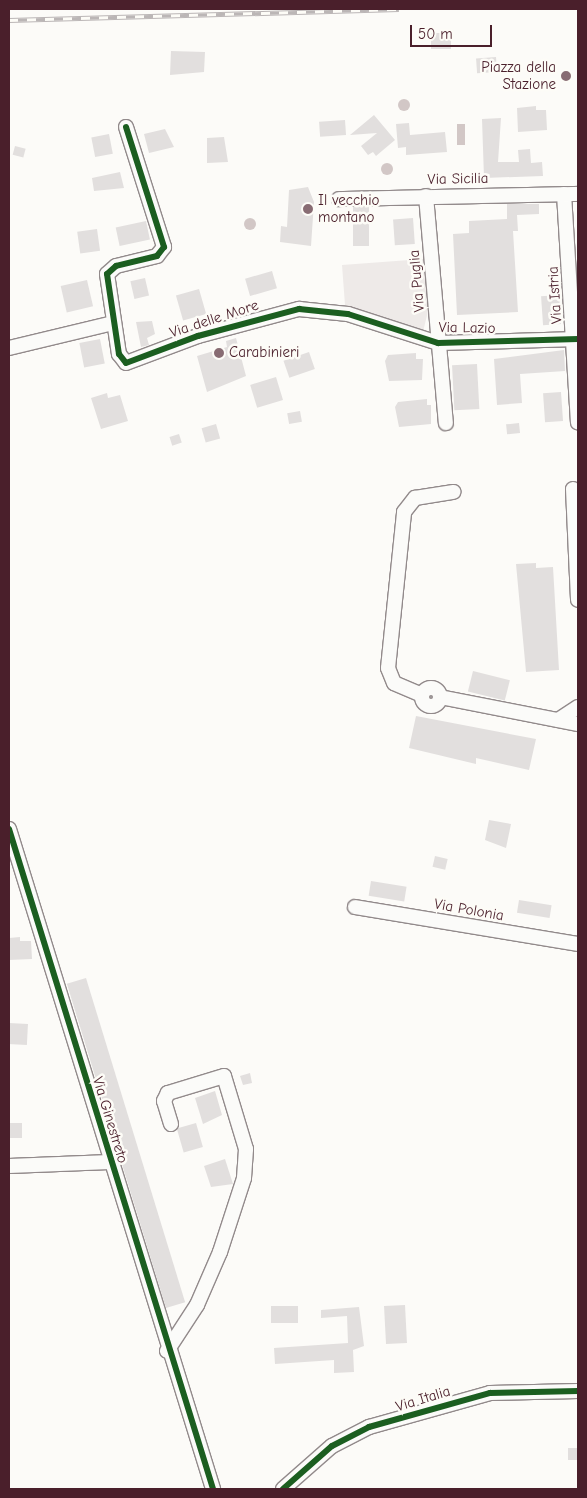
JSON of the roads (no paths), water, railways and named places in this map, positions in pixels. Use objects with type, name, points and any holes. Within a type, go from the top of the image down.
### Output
[{"type":"street","name":"Via delle More","points":[[126,127],[164,247],[157,256],[108,271],[113,323],[120,357],[129,364],[278,312],[329,310]]},
{"type":"street","name":"Via Istria","points":[[564,194],[576,340],[578,424]]},
{"type":"street","name":"Via Sicilia","points":[[338,200],[426,196],[578,194]]},
{"type":"street","name":"Via Puglia","points":[[426,196],[446,423]]},
{"type":"street","name":"Via Lazio","points":[[329,310],[438,342],[576,340]]},
{"type":"street","points":[[9,348],[113,323]]},
{"type":"street","points":[[573,489],[578,600]]},
{"type":"street","points":[[454,492],[415,498],[404,512],[388,668],[394,683],[422,695],[429,706],[440,697],[578,724]]},
{"type":"street","points":[[558,720],[578,707]]},
{"type":"street","name":"Via Ginestreto","points":[[9,829],[207,1482],[213,1489]]},
{"type":"street","name":"Via Polonia","points":[[355,907],[578,944]]},
{"type":"street","points":[[167,1352],[197,1305],[220,1252],[244,1178],[246,1149],[224,1076],[168,1093],[164,1100],[172,1124]]},
{"type":"street","points":[[9,1166],[110,1162]]},
{"type":"street","name":"Via Italia","points":[[287,1487],[332,1446],[368,1427],[490,1393],[578,1391]]},
{"type":"railway","points":[[9,20],[399,9]]},
{"type":"place","name":"Piazza della Stazione","points":[[566,76]]},
{"type":"place","name":"Il vecchio montano","points":[[308,209]]},
{"type":"place","name":"Carabinieri","points":[[219,353]]}]
